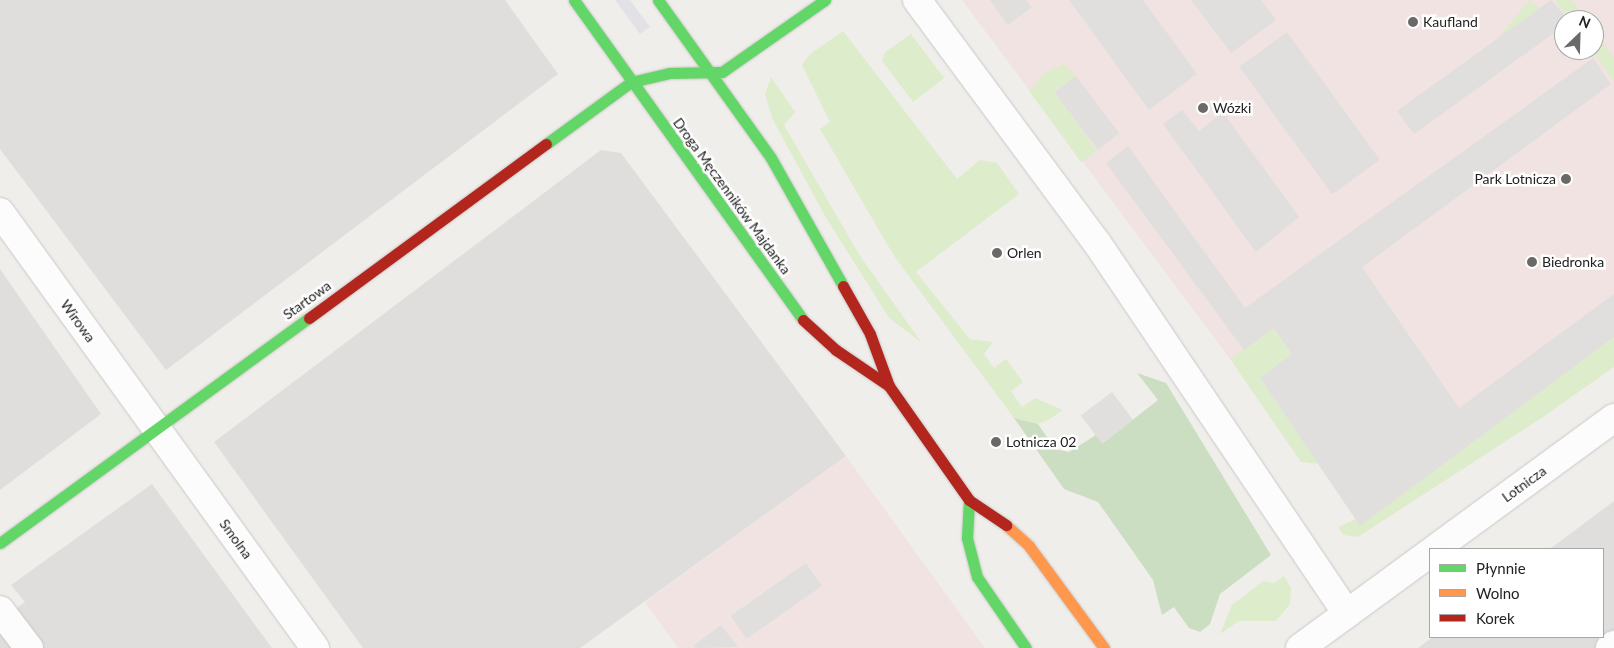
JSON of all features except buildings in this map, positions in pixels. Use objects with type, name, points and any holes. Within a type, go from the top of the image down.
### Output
[{"type":"street","name":"Droga Męczenników Majdanka","points":[[574,0],[798,316],[836,350],[889,386]]},
{"type":"street","name":"Droga Męczenników Majdanka","points":[[658,0],[713,74],[771,158],[870,334],[889,386],[969,500],[1001,520],[1029,546],[1104,648]]},
{"type":"street","points":[[631,82],[669,73],[713,74],[732,67],[825,0]]},
{"type":"street","points":[[917,0],[1097,243],[1347,614]]},
{"type":"street","name":"Startowa","points":[[0,543],[631,82]]},
{"type":"street","name":"Wirowa","points":[[0,212],[156,430]]},
{"type":"street","name":"Lotnicza","points":[[1436,548],[1614,418]]},
{"type":"street","name":"Smolna","points":[[156,430],[315,648]]},
{"type":"street","points":[[969,500],[967,538],[977,577],[1026,648]]},
{"type":"street","points":[[1300,648],[1429,553]]},
{"type":"street","points":[[0,610],[29,648]]},
{"type":"street","points":[[1610,648],[1614,645]]},
{"type":"shaded area","points":[[0,0],[505,0],[558,74],[166,370],[0,149]]},
{"type":"shaded area","points":[[615,0],[630,0],[650,27],[640,34]]},
{"type":"shaded area","points":[[962,0],[1614,0],[1614,337],[1360,526],[1244,350],[1230,359]]},
{"type":"shaded area","points":[[990,0],[1026,0],[1032,7],[1008,25]]},
{"type":"shaded area","points":[[1069,0],[1143,0],[1197,74],[1149,110]]},
{"type":"shaded area","points":[[1191,0],[1261,0],[1276,20],[1231,53]]},
{"type":"shaded area","points":[[1551,0],[1560,10],[1554,10],[1554,33],[1414,134],[1397,111]]},
{"type":"shaded area","points":[[1287,32],[1380,160],[1332,195],[1239,67]]},
{"type":"shaded area","points":[[1590,60],[1594,60],[1611,84],[1362,267],[1459,408],[1614,294],[1614,337],[1360,526],[1260,378],[1292,354],[1274,328],[1244,350],[1106,163],[1128,146],[1245,308]]},
{"type":"shaded area","points":[[1076,76],[1119,134],[1098,150],[1054,92]]},
{"type":"shaded area","points":[[1182,110],[1199,131],[1223,112],[1299,217],[1256,252],[1163,124]]},
{"type":"shaded area","points":[[601,150],[621,153],[846,456],[580,648],[363,648],[214,442]]},
{"type":"shaded area","points":[[0,269],[101,414],[0,490]]},
{"type":"shaded area","points":[[1112,392],[1133,420],[1102,443],[1081,415]]},
{"type":"shaded area","points":[[846,456],[985,648],[678,648],[645,602]]},
{"type":"shaded area","points":[[152,484],[272,648],[0,648],[0,621],[25,602],[11,585]]},
{"type":"shaded area","points":[[1614,501],[1614,648],[1418,648],[1432,638],[1604,638],[1604,548],[1551,548]]},
{"type":"shaded area","points":[[806,563],[822,586],[747,639],[731,616]]},
{"type":"shaded area","points":[[721,625],[738,647],[696,648],[694,645]]},
{"type":"green space","points":[[1529,0],[1540,9],[1486,75],[1476,66]]},
{"type":"green space","points":[[1555,0],[1572,0],[1579,10],[1562,10]]},
{"type":"green space","points":[[843,31],[957,179],[980,160],[997,163],[1019,194],[916,272],[970,339],[993,342],[984,354],[994,368],[1006,359],[1023,382],[1011,391],[1022,407],[1035,398],[1063,410],[1048,420],[1038,424],[1014,418],[894,256],[820,129],[830,122],[802,65],[810,54]]},
{"type":"green space","points":[[911,34],[944,78],[913,102],[882,61],[885,52]]},
{"type":"green space","points":[[1604,44],[1614,58],[1614,81],[1598,60],[1604,60]]},
{"type":"green space","points":[[1064,64],[1076,76],[1054,92],[1097,151],[1081,162],[1029,91],[1046,72]]},
{"type":"green space","points":[[771,77],[795,112],[784,125],[860,256],[922,343],[889,318],[825,216],[772,118],[765,94]]},
{"type":"green space","points":[[1274,328],[1292,355],[1260,378],[1319,464],[1301,462],[1230,359]]},
{"type":"green space","points":[[1614,337],[1614,367],[1543,417],[1358,537],[1344,535],[1338,527],[1356,519],[1360,525]]},
{"type":"green space","points":[[1137,373],[1166,383],[1271,555],[1220,594],[1210,624],[1200,632],[1189,628],[1174,607],[1162,615],[1153,580],[1098,502],[1064,489],[1014,418],[1038,424],[1055,449],[1069,452],[1096,435],[1103,443],[1158,400]]},
{"type":"green space","points":[[1284,576],[1291,588],[1290,604],[1276,621],[1239,621],[1220,634],[1232,605],[1263,581],[1274,583]]},
{"type":"traffic: fast","points":[[574,0],[803,320]]},
{"type":"traffic: fast","points":[[658,0],[771,158],[843,286]]},
{"type":"traffic: fast","points":[[546,144],[631,82],[669,73],[722,72],[825,0]]},
{"type":"traffic: fast","points":[[0,543],[309,318]]},
{"type":"traffic: fast","points":[[969,500],[967,538],[977,577],[1026,648]]},
{"type":"traffic: slow","points":[[1006,525],[1029,546],[1104,648]]},
{"type":"traffic: jam","points":[[309,318],[546,144]]},
{"type":"traffic: jam","points":[[843,286],[870,334],[889,386],[969,500],[1006,525]]},
{"type":"traffic: jam","points":[[803,320],[836,350],[889,386]]},
{"type":"place","name":"Kaufland","points":[[1413,22]]},
{"type":"place","name":"Wózki","points":[[1203,108]]},
{"type":"place","name":"Park Lotnicza","points":[[1566,179]]},
{"type":"place","name":"Orlen","points":[[997,253]]},
{"type":"place","name":"Biedronka","points":[[1532,262]]},
{"type":"place","name":"Lotnicza 02","points":[[996,442]]}]
